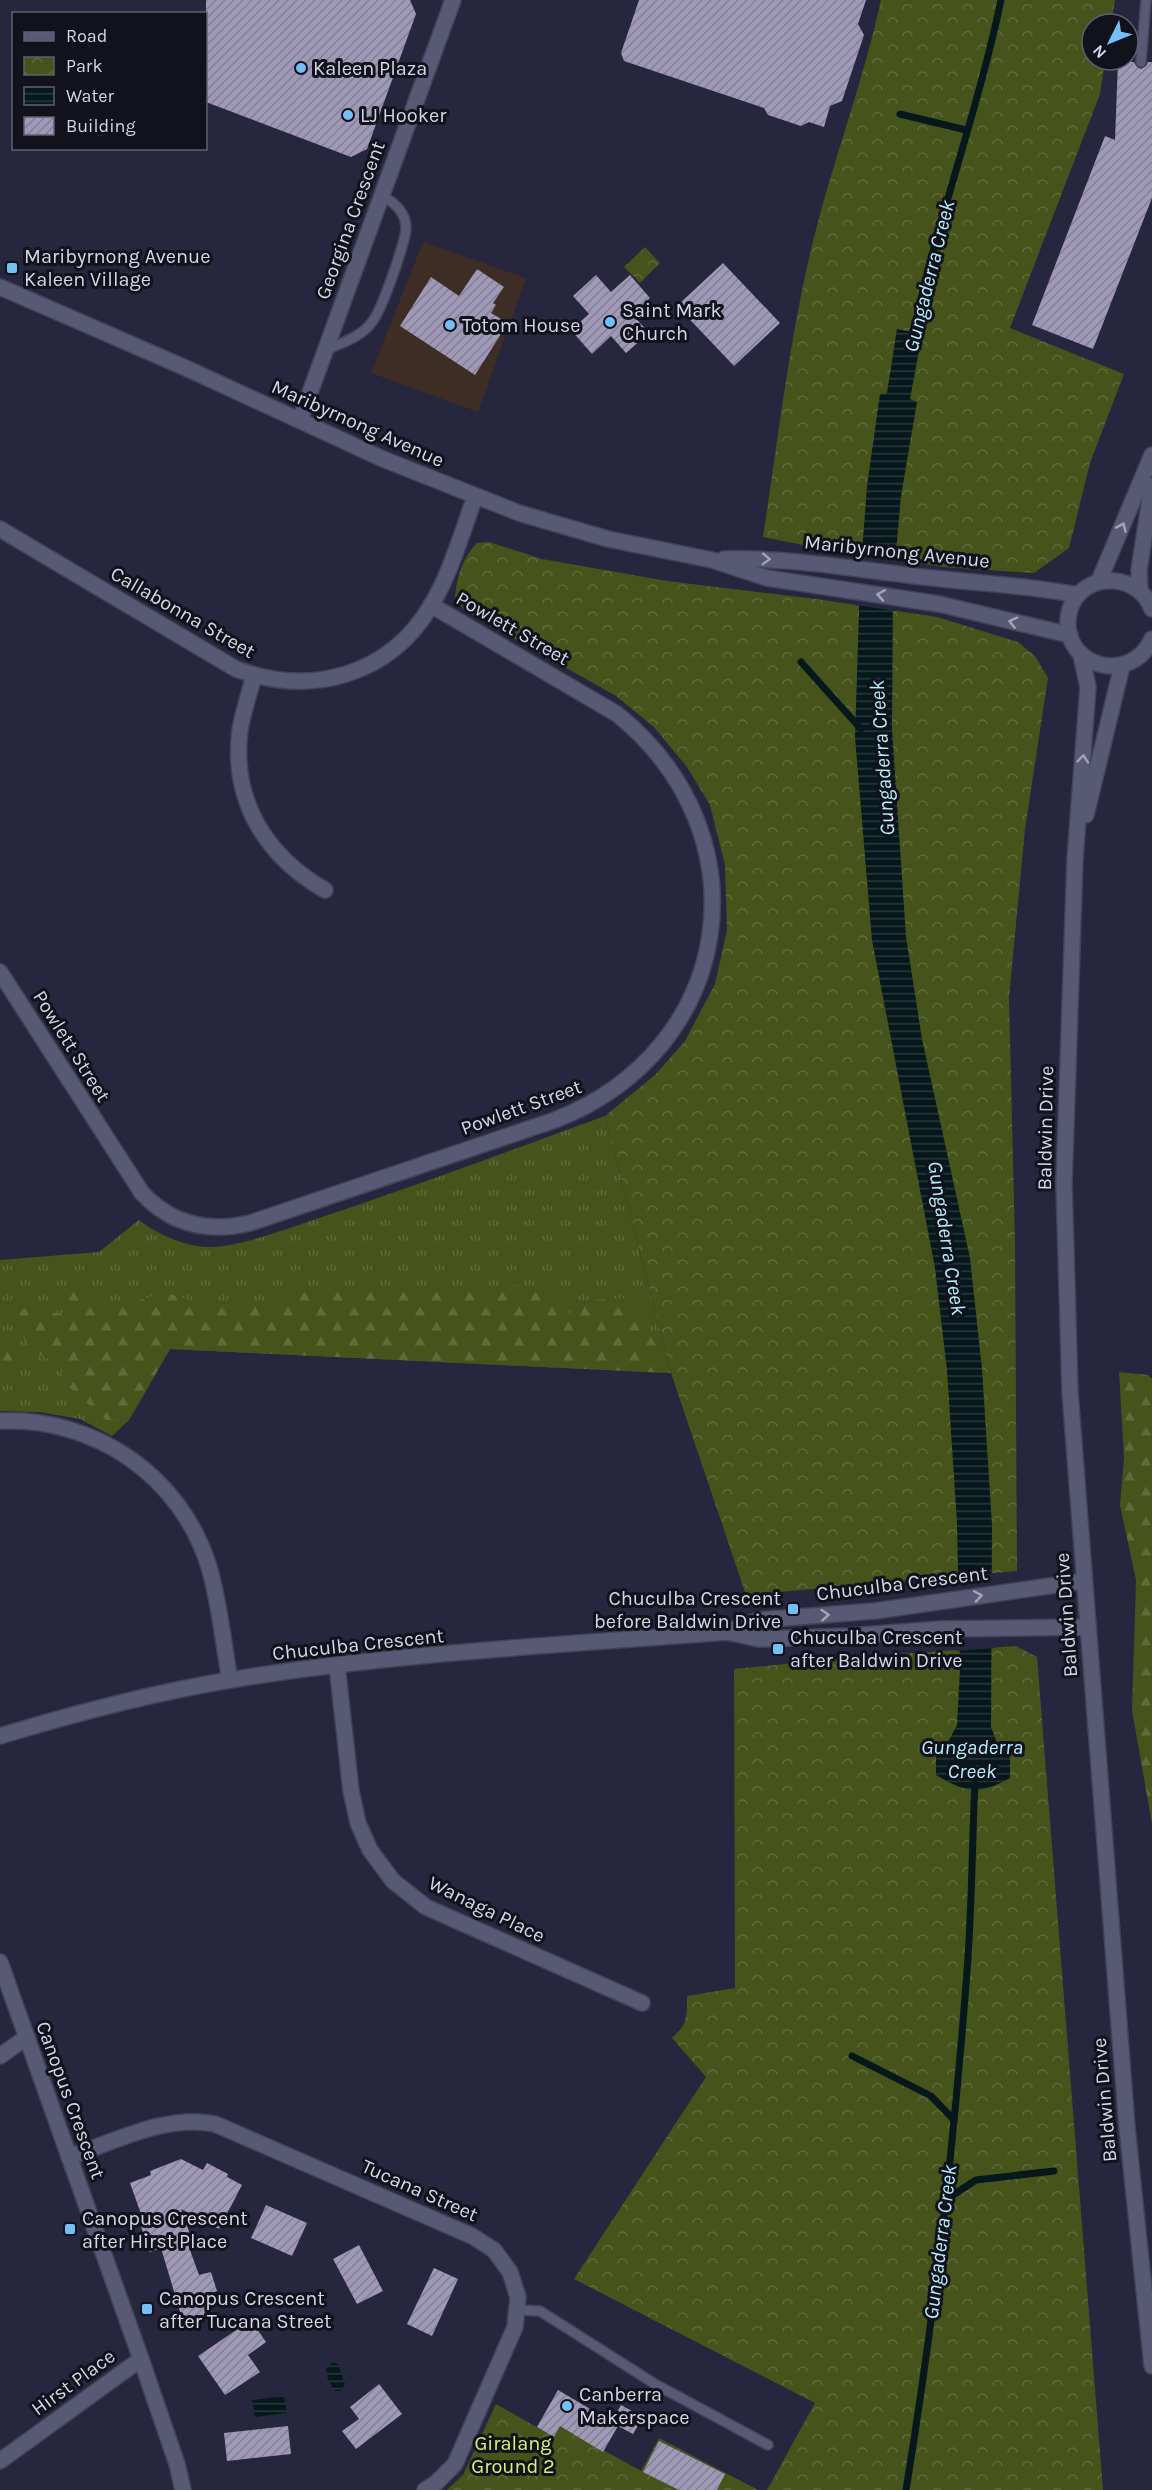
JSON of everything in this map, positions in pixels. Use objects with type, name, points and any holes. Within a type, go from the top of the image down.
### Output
[{"type":"street","name":"Georgina Crescent","points":[[300,420],[453,0]]},
{"type":"street","name":"Maribyrnong Avenue","points":[[0,287],[383,459],[519,513],[608,539],[712,560],[767,578],[939,604],[1070,635]]},
{"type":"street","points":[[1099,581],[1152,455]]},
{"type":"street","points":[[1140,591],[1139,570],[1152,486]]},
{"type":"street","name":"Callabonna Street","points":[[0,529],[218,660],[254,676],[291,682],[310,682],[337,677],[363,668],[402,641],[421,621],[431,605],[475,497]]},
{"type":"street","name":"Maribyrnong Avenue","points":[[712,560],[767,558],[942,579],[1036,587],[1078,594]]},
{"type":"street","points":[[1070,635],[1068,621],[1071,606],[1078,594],[1099,581],[1114,579],[1129,583],[1140,591],[1152,609]]},
{"type":"street","name":"Powlett Street","points":[[0,972],[142,1193],[152,1204],[171,1216],[206,1227],[228,1227],[250,1223],[555,1120],[577,1112],[619,1087],[654,1054],[669,1036],[686,1008],[702,971],[711,924],[712,900],[707,852],[695,814],[668,764],[636,729],[617,714],[431,605]]},
{"type":"street","name":"Baldwin Drive","points":[[1070,635],[1081,655],[1088,687],[1075,859],[1064,1183],[1070,1392],[1127,2127],[1152,2366]]},
{"type":"street","points":[[1081,655],[1092,663],[1107,667],[1122,666],[1136,659],[1147,649],[1152,639]]},
{"type":"street","name":"Baldwin Drive","points":[[1075,859],[1122,666]]},
{"type":"street","points":[[254,676],[245,708],[239,747],[239,767],[248,805],[266,840],[279,855],[308,881],[325,890]]},
{"type":"street","points":[[0,1421],[47,1424],[91,1436],[131,1459],[165,1489],[192,1526],[209,1568],[230,1680]]},
{"type":"street","name":"Chuculba Crescent","points":[[0,1736],[108,1706],[230,1680],[337,1665],[727,1632],[759,1620],[845,1614],[1084,1581]]},
{"type":"street","name":"Chuculba Crescent","points":[[727,1632],[759,1639],[849,1636],[941,1629],[1088,1628]]},
{"type":"street","name":"Wanaga Place","points":[[337,1665],[351,1791],[358,1823],[370,1850],[393,1881],[426,1907],[642,2003]]},
{"type":"street","name":"Canopus Crescent","points":[[0,1962],[141,2359],[177,2464],[183,2490]]},
{"type":"street","points":[[0,2056],[27,2037]]},
{"type":"street","name":"Tucana Street","points":[[69,2157],[170,2122],[200,2121],[223,2126],[484,2242],[499,2255],[510,2272],[518,2297],[518,2310],[512,2337],[461,2453],[446,2475],[425,2490]]},
{"type":"street","name":"Hirst Place","points":[[0,2461],[141,2359]]},
{"type":"lane","points":[[1141,62],[1146,0]]},
{"type":"lane","points":[[325,350],[363,332],[374,321],[388,285],[402,246],[406,226],[403,215],[394,202],[382,196]]},
{"type":"lane","points":[[518,2310],[540,2311],[655,2384],[768,2445]]},
{"type":"shaded area","name":"Totom House","points":[[423,242],[526,278],[478,412],[371,373]]},
{"type":"green space","points":[[881,0],[1115,0],[1113,12],[1080,12],[1080,72],[1103,72],[1100,94],[1010,328],[1124,374],[1090,463],[1069,548],[1034,573],[944,567],[823,549],[763,537],[784,390],[804,281],[820,214]]},
{"type":"green space","points":[[645,247],[660,263],[640,283],[624,267]]},
{"type":"green space","points":[[489,542],[542,559],[667,581],[816,599],[937,617],[1018,642],[1035,656],[1048,678],[1025,829],[1009,998],[1015,1242],[1017,1571],[746,1595],[671,1373],[605,1116],[655,1075],[685,1041],[715,984],[727,930],[725,865],[710,805],[687,767],[654,727],[616,696],[464,610],[455,597],[461,568],[477,543]]},
{"type":"green space","points":[[605,1116],[671,1373],[170,1349],[129,1420],[112,1436],[80,1419],[39,1412],[0,1411],[0,1260],[99,1252],[139,1220],[170,1238],[197,1246],[218,1246],[247,1241],[461,1169]]},
{"type":"green space","points":[[519,1285],[560,1299],[578,1326],[579,1301],[624,1298],[640,1307],[668,1373],[170,1349],[129,1420],[106,1420],[58,1377],[66,1365],[46,1358],[31,1347],[8,1314],[24,1309],[64,1314],[60,1289],[88,1290],[111,1309],[165,1292],[203,1305],[283,1306],[287,1291],[463,1290]]},
{"type":"green space","points":[[0,1331],[12,1340],[20,1359],[13,1372],[0,1379]]},
{"type":"green space","points":[[1119,1372],[1148,1375],[1152,1379],[1152,1824],[1132,1710],[1136,1580],[1120,1505],[1124,1458]]},
{"type":"green space","points":[[1016,1646],[1037,1657],[1103,2490],[767,2490],[815,2403],[574,2279],[706,2077],[672,2038],[686,2019],[687,1996],[735,1988],[734,1669],[869,1656]]},
{"type":"green space","name":"Giralang Ground 2","points":[[496,2404],[554,2437],[560,2426],[641,2471],[659,2438],[758,2490],[447,2490],[463,2475]]},
{"type":"water","name":"Gungaderra Creek","points":[[897,329],[922,334],[910,399],[917,402],[901,496],[893,586],[892,729],[906,937],[922,1039],[970,1258],[982,1369],[992,1525],[991,1727],[997,1743],[1010,1755],[1010,1778],[990,1787],[973,1790],[936,1775],[936,1757],[947,1744],[957,1725],[960,1669],[957,1523],[947,1370],[935,1268],[872,940],[855,737],[860,579],[867,486],[880,394],[887,393]]},
{"type":"water","points":[[333,2362],[338,2364],[345,2384],[341,2391],[335,2391],[328,2380],[326,2368]]},
{"type":"water","points":[[284,2396],[287,2413],[255,2417],[252,2400]]},
{"type":"pier","points":[[859,554],[898,560],[895,611],[856,605]]},
{"type":"pier","points":[[995,1573],[996,1648],[956,1651],[955,1577]]},
{"type":"building","name":"Kaleen Plaza","points":[[206,0],[410,0],[416,14],[367,149],[351,157],[207,102]]},
{"type":"building","points":[[639,0],[866,0],[858,24],[864,35],[842,101],[830,106],[824,127],[809,122],[801,126],[768,115],[764,108],[624,61],[621,53]]},
{"type":"building","points":[[1148,62],[1152,62],[1152,198],[1093,349],[1032,325],[1105,136],[1115,140],[1118,72],[1140,72],[1140,68],[1146,66]]},
{"type":"building","points":[[723,263],[780,323],[734,366],[677,306]]},
{"type":"building","points":[[477,269],[504,287],[493,303],[496,305],[491,313],[508,323],[475,375],[400,326],[431,277],[459,296]]},
{"type":"building","name":"Saint Mark Church","points":[[596,275],[611,292],[630,275],[650,298],[632,314],[649,333],[626,353],[611,336],[592,354],[571,330],[589,314],[573,296]]},
{"type":"building","points":[[181,2159],[203,2170],[207,2163],[228,2174],[227,2177],[242,2185],[219,2229],[181,2209],[191,2237],[186,2239],[199,2275],[211,2272],[217,2291],[206,2295],[213,2315],[184,2325],[161,2248],[150,2252],[137,2215],[141,2214],[130,2183],[151,2175],[150,2171]]},
{"type":"building","points":[[266,2205],[307,2223],[292,2256],[251,2238]]},
{"type":"building","points":[[359,2245],[383,2291],[357,2304],[333,2259]]},
{"type":"building","points":[[434,2268],[458,2279],[432,2336],[407,2324]]},
{"type":"building","points":[[251,2320],[266,2342],[248,2355],[260,2372],[225,2395],[198,2356]]},
{"type":"building","points":[[379,2384],[402,2414],[356,2449],[342,2431],[359,2419],[350,2407]]},
{"type":"building","name":"Canberra Makerspace","points":[[558,2390],[612,2422],[621,2405],[643,2417],[633,2434],[618,2426],[603,2452],[560,2426],[554,2437],[537,2427]]},
{"type":"building","points":[[288,2426],[291,2454],[227,2461],[224,2433]]},
{"type":"building","points":[[659,2441],[725,2474],[717,2490],[679,2490],[643,2472]]},
{"type":"waterway","name":"Gungaderra Creek","points":[[912,340],[921,297],[980,85],[1001,0]]},
{"type":"waterway","points":[[900,114],[966,130]]},
{"type":"waterway","points":[[801,662],[861,729]]},
{"type":"waterway","name":"Gungaderra Creek","points":[[906,2490],[934,2296],[956,2101],[969,1947],[975,1781]]},
{"type":"waterway","points":[[852,2056],[931,2096],[954,2120]]},
{"type":"waterway","points":[[947,2199],[976,2180],[1054,2171]]},
{"type":"place","name":"Kaleen Plaza","points":[[301,68]]},
{"type":"place","name":"LJ Hooker","points":[[348,115]]},
{"type":"place","name":"Maribyrnong Avenue Kaleen Village","points":[[12,268]]},
{"type":"place","name":"Saint Mark Church","points":[[610,322]]},
{"type":"place","name":"Totom House","points":[[450,325]]},
{"type":"place","name":"Chuculba Crescent before Baldwin Drive","points":[[793,1609]]},
{"type":"place","name":"Chuculba Crescent after Baldwin Drive","points":[[778,1649]]},
{"type":"place","name":"Canopus Crescent after Hirst Place","points":[[70,2229]]},
{"type":"place","name":"Canopus Crescent after Tucana Street","points":[[147,2309]]},
{"type":"place","name":"Canberra Makerspace","points":[[567,2406]]}]
